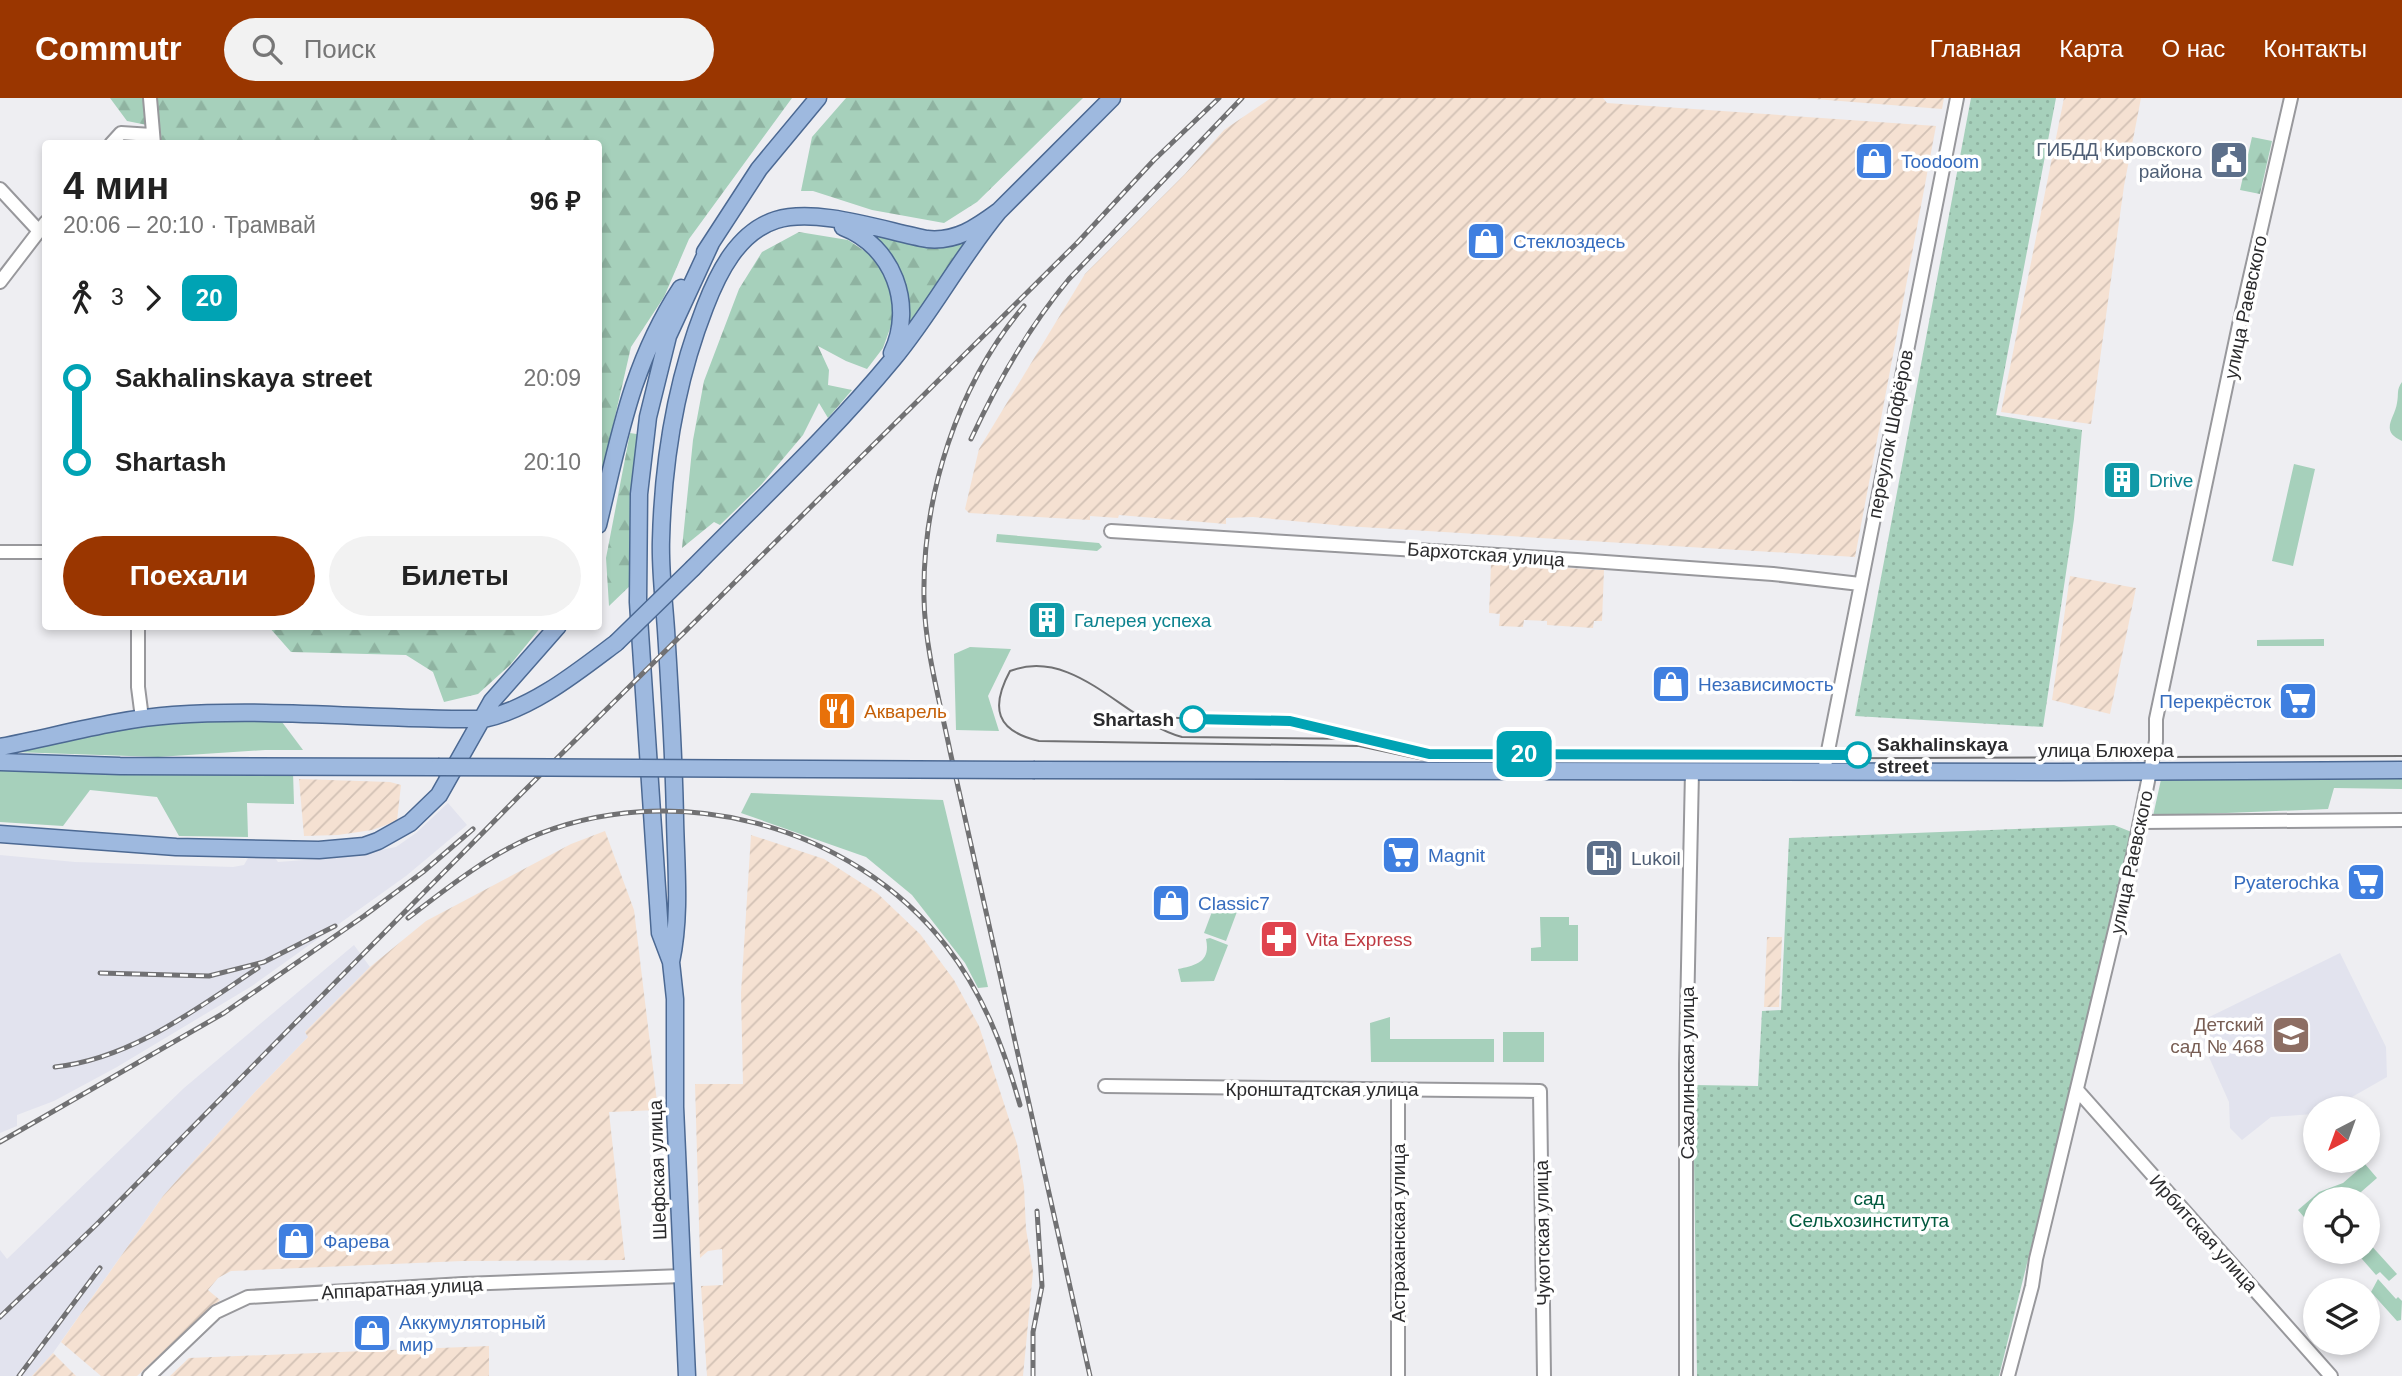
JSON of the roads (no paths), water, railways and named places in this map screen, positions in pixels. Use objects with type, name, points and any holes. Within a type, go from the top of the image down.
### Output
[{"type":"main road","points":[[602,508],[622,423],[644,354],[664,314],[759,169],[818,98]]},
{"type":"main road","points":[[0,747],[142,718],[172,715],[279,712],[484,719],[549,691],[616,643],[693,568],[874,381],[911,336],[969,248],[999,211],[1111,100]]},
{"type":"main road","points":[[671,962],[677,933],[674,776],[661,542],[667,457],[674,416],[694,335],[714,283],[727,261],[747,238],[769,223],[791,217],[866,225],[927,239],[943,239],[957,237],[999,211]]},
{"type":"main road","points":[[814,218],[853,231],[866,240],[885,260],[897,283],[902,304],[900,327],[895,346],[874,381]]},
{"type":"main road","points":[[671,962],[660,933],[638,602],[639,494],[648,417],[668,336],[711,243]]},
{"type":"main road","points":[[0,834],[176,847],[319,850],[364,846],[378,841],[399,830],[439,795],[492,701],[555,630]]},
{"type":"main road","name":"улица Блюхера","points":[[0,762],[120,766],[1221,770],[2402,770]]},
{"type":"main road","name":"Шефская улица","points":[[671,962],[675,999],[675,1107],[687,1376]]},
{"type":"street","points":[[115,140],[121,133],[153,139],[150,98]]},
{"type":"street","name":"переулок Шофёров","points":[[1824,771],[1957,98]]},
{"type":"street","name":"улица Раевского","points":[[2008,1376],[2032,1286],[2036,1259],[2134,850],[2156,741],[2157,719],[2197,522],[2291,98]]},
{"type":"street","points":[[0,189],[42,226],[0,282]]},
{"type":"street","name":"Бархотская улица","points":[[1111,531],[1577,560],[1773,574],[1860,584]]},
{"type":"street","points":[[0,552],[42,552]]},
{"type":"street","points":[[138,630],[138,687],[142,718]]},
{"type":"street","name":"Сахалинская улица","points":[[1686,1376],[1686,1064],[1692,771]]},
{"type":"street","points":[[2140,822],[2402,820]]},
{"type":"street","name":"Кронштадтская улица","points":[[1105,1086],[1540,1091]]},
{"type":"street","name":"Астраханская улица","points":[[1398,1090],[1398,1376]]},
{"type":"street","name":"Чукотская улица","points":[[1540,1091],[1544,1376]]},
{"type":"street","name":"Ирбитская улица","points":[[2078,1091],[2331,1376]]},
{"type":"street","name":"Аппаратная улица","points":[[149,1376],[216,1312],[248,1297],[463,1284],[683,1276]]},
{"type":"tram line","points":[[1361,739],[1182,737],[1140,717],[1078,677],[1056,669],[1034,666],[1010,671],[1000,696],[999,707],[1006,724],[1025,737],[1039,741],[1359,746],[1424,760],[2402,756]]},
{"type":"tram line","points":[[1143,717],[1290,721],[1337,732]]},
{"type":"tram line","name":"20","points":[[1193,719],[1290,721],[1429,754],[1858,755]]},
{"type":"railway","points":[[0,1317],[97,1224],[519,796],[1078,242],[1154,160],[1219,98]]},
{"type":"railway","points":[[971,439],[1015,356],[1069,279],[1242,98]]},
{"type":"railway","points":[[1024,306],[1000,337],[980,371],[962,406],[948,444],[929,521],[925,560],[925,618],[938,695],[1090,1376]]},
{"type":"railway","points":[[408,918],[495,856],[527,839],[582,820],[640,812],[698,813],[755,823],[810,842],[861,869],[907,904],[947,947],[982,1003],[1007,1063],[1020,1105]]},
{"type":"railway","points":[[0,1142],[224,1013],[364,916],[423,872],[473,829]]},
{"type":"railway","points":[[100,973],[209,976],[264,962],[335,926]]},
{"type":"railway","points":[[55,1067],[83,1062],[136,1043],[187,1015],[258,968]]},
{"type":"railway","points":[[1033,1376],[1033,1332],[1042,1286],[1037,1211]]},
{"type":"railway","points":[[19,1376],[100,1268]]},
{"type":"place","name":"ГИБДД Кировского района","points":[[2229,160]]},
{"type":"place","name":"Toodoom","points":[[1874,161]]},
{"type":"place","name":"Стеклоздесь","points":[[1486,241]]},
{"type":"place","name":"Drive","points":[[2122,480]]},
{"type":"place","name":"Галерея успеха","points":[[1047,620]]},
{"type":"place","name":"Независимость","points":[[1671,684]]},
{"type":"place","name":"Перекрёсток","points":[[2298,701]]},
{"type":"place","name":"Акварель","points":[[837,711]]},
{"type":"place","name":"Shartash","points":[[1193,719]]},
{"type":"place","name":"Sakhalinskaya street","points":[[1858,755]]},
{"type":"place","name":"Magnit","points":[[1401,855]]},
{"type":"place","name":"Lukoil","points":[[1604,858]]},
{"type":"place","name":"Pyaterochka","points":[[2366,882]]},
{"type":"place","name":"Classic7","points":[[1171,903]]},
{"type":"place","name":"Vita Express","points":[[1279,939]]},
{"type":"place","name":"Детский сад № 468","points":[[2291,1035]]},
{"type":"place","name":"Фарева","points":[[296,1241]]},
{"type":"place","name":"Аккумуляторный мир","points":[[372,1333]]},
{"type":"park label","name":"сад Сельхозинститута","points":[[1869,1209]]}]
